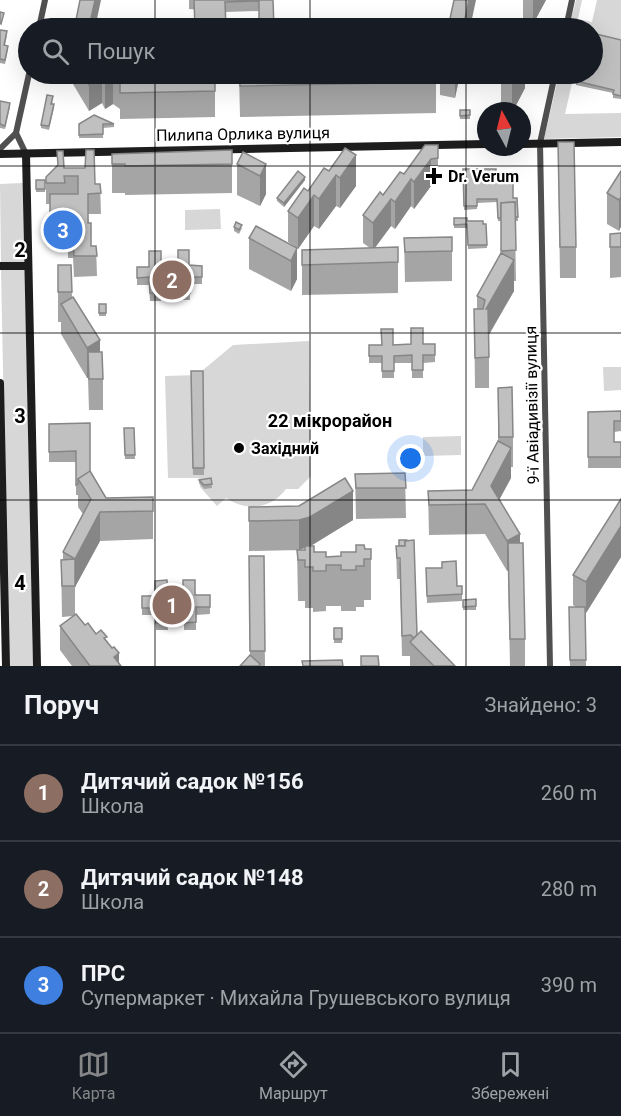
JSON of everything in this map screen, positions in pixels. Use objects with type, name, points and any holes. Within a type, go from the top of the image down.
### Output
[{"type":"street","points":[[41,18],[45,0]]},
{"type":"street","points":[[568,18],[572,0]]},
{"type":"street","points":[[0,149],[16,133],[27,84]]},
{"type":"street","name":"9-ї Авіадивізії вулиця","points":[[550,666],[540,143],[553,84]]},
{"type":"street","points":[[16,133],[26,154],[37,666]]},
{"type":"street","points":[[531,144],[621,142]]},
{"type":"street","name":"Пилипа Орлика вулиця","points":[[0,154],[477,144]]},
{"type":"street","points":[[0,266],[28,266]]},
{"type":"street","points":[[0,383],[6,666]]},
{"type":"shaded area","points":[[576,0],[582,0],[578,18],[572,18]]},
{"type":"shaded area","points":[[597,0],[621,0],[621,41],[603,37],[603,18],[593,18]]},
{"type":"shaded area","points":[[557,84],[572,84],[565,114],[621,113],[621,137],[544,139]]},
{"type":"shaded area","points":[[23,183],[24,262],[1,262],[0,184]]},
{"type":"shaded area","points":[[220,209],[221,229],[185,230],[185,210]]},
{"type":"shaded area","points":[[25,269],[33,666],[9,666],[1,270]]},
{"type":"shaded area","name":"Західний","points":[[309,341],[311,476],[298,489],[286,489],[273,501],[258,506],[242,505],[226,498],[217,506],[200,487],[199,478],[168,478],[165,376],[197,375],[233,345]]},
{"type":"shaded area","points":[[603,367],[621,367],[621,390],[604,391]]},
{"type":"shaded area","points":[[461,436],[461,455],[423,456],[423,437]]},
{"type":"building","points":[[80,0],[95,0],[91,18],[76,18]]},
{"type":"building","points":[[194,0],[273,0],[274,18],[259,18],[259,1],[225,2],[226,18],[195,18]]},
{"type":"building","points":[[454,0],[469,0],[465,18],[450,18]]},
{"type":"building","points":[[0,12],[4,13],[1,24],[0,23]]},
{"type":"building","points":[[0,30],[7,31],[4,45],[8,46],[5,60],[0,59]]},
{"type":"building","points":[[603,36],[621,40],[621,96],[613,94],[614,90],[589,84],[603,84]]},
{"type":"building","points":[[120,84],[215,84],[215,91],[120,93]]},
{"type":"building","points":[[240,84],[338,84],[240,86]]},
{"type":"building","points":[[47,95],[53,96],[51,104],[54,104],[49,126],[41,125]]},
{"type":"building","points":[[0,101],[10,103],[5,126],[0,124]]},
{"type":"building","points":[[460,110],[470,110],[470,115],[460,116]]},
{"type":"building","points":[[94,115],[114,124],[103,124],[103,134],[79,135],[79,124]]},
{"type":"building","points":[[558,142],[574,142],[576,247],[560,247]]},
{"type":"building","points":[[425,145],[438,145],[438,158],[431,159],[414,182],[411,179],[395,202],[391,199],[373,223],[363,215],[380,192],[383,195],[400,172],[404,174]]},
{"type":"building","points":[[345,148],[356,155],[340,178],[336,175],[319,199],[314,195],[298,218],[288,211],[304,188],[308,191],[324,168],[329,171]]},
{"type":"building","points":[[86,150],[94,150],[95,184],[100,184],[101,193],[88,194],[91,246],[96,246],[97,256],[74,256],[73,237],[68,237],[68,224],[50,225],[50,194],[78,194],[78,176],[64,176],[65,183],[46,183],[46,177],[58,165],[57,151],[63,151],[64,168],[85,168]]},
{"type":"building","points":[[232,150],[232,164],[125,166],[125,164],[112,164],[112,154]]},
{"type":"building","points":[[243,152],[266,164],[260,176],[237,164]]},
{"type":"building","points":[[463,169],[496,169],[496,182],[513,182],[513,198],[517,198],[518,217],[515,217],[515,202],[501,203],[501,218],[498,218],[497,199],[477,199],[477,206],[464,206]]},
{"type":"building","points":[[298,171],[305,177],[284,203],[277,198]]},
{"type":"building","points":[[621,171],[621,197],[619,200],[607,193]]},
{"type":"building","points":[[36,180],[45,180],[45,189],[36,189]]},
{"type":"building","points":[[515,202],[516,250],[501,251],[501,203]]},
{"type":"building","points":[[454,218],[483,221],[483,224],[486,224],[487,245],[468,245],[467,224],[454,225]]},
{"type":"building","points":[[236,222],[242,225],[239,230],[234,227]]},
{"type":"building","points":[[256,226],[297,248],[291,261],[249,238]]},
{"type":"building","points":[[621,233],[621,247],[610,247],[610,234]]},
{"type":"building","points":[[452,237],[452,251],[405,252],[404,238]]},
{"type":"building","points":[[398,247],[398,262],[302,265],[302,250]]},
{"type":"building","points":[[178,250],[189,250],[189,265],[202,266],[202,277],[189,277],[190,293],[179,293],[178,277],[161,277],[161,293],[150,293],[149,277],[137,278],[137,267],[149,267],[149,251],[161,251],[161,266],[178,266]]},
{"type":"building","points":[[501,253],[514,260],[486,309],[488,309],[489,357],[475,358],[474,309],[483,309],[485,300],[477,296]]},
{"type":"building","points":[[58,265],[71,265],[72,292],[58,292]]},
{"type":"building","points":[[73,297],[100,340],[87,348],[61,304]]},
{"type":"building","points":[[99,304],[106,304],[106,313],[99,313]]},
{"type":"building","points":[[411,328],[423,328],[423,344],[435,344],[435,355],[423,355],[423,370],[412,370],[412,355],[394,356],[394,371],[382,371],[382,356],[369,356],[369,345],[382,345],[381,329],[393,329],[393,345],[411,344]]},
{"type":"building","points":[[88,352],[102,352],[103,379],[89,379]]},
{"type":"building","points":[[191,371],[203,371],[204,468],[193,468]]},
{"type":"building","points":[[512,387],[513,437],[499,437],[498,388]]},
{"type":"building","points":[[621,411],[621,421],[614,421],[614,442],[621,442],[621,457],[588,457],[588,412]]},
{"type":"building","points":[[90,423],[90,472],[78,479],[76,485],[76,451],[49,452],[49,424]]},
{"type":"building","points":[[124,428],[134,428],[135,455],[125,455]]},
{"type":"building","points":[[498,441],[511,448],[491,486],[520,534],[507,541],[485,504],[429,505],[428,491],[472,490]]},
{"type":"building","points":[[90,471],[106,498],[153,497],[153,511],[100,512],[75,559],[63,552],[91,499],[78,479]]},
{"type":"building","points":[[405,473],[406,488],[356,488],[355,474]]},
{"type":"building","points":[[211,478],[212,484],[204,485],[199,480]]},
{"type":"building","points":[[345,478],[353,491],[310,517],[299,520],[249,521],[249,507],[299,506]]},
{"type":"building","points":[[621,499],[621,526],[586,582],[573,575]]},
{"type":"building","points":[[399,540],[406,540],[405,546],[399,546]]},
{"type":"building","points":[[414,540],[417,635],[413,638],[411,635],[402,636],[400,558],[397,558],[396,546],[405,546],[405,541]]},
{"type":"building","points":[[508,543],[523,543],[525,639],[510,639]]},
{"type":"building","points":[[356,545],[364,545],[365,549],[371,549],[371,559],[364,559],[364,566],[356,566],[356,570],[341,570],[341,565],[326,565],[326,571],[313,571],[313,567],[305,567],[305,560],[298,560],[297,550],[305,550],[305,546],[314,546],[314,552],[326,552],[326,557],[341,556],[341,552],[356,552]]},
{"type":"building","points":[[249,556],[264,556],[265,651],[250,651]]},
{"type":"building","points":[[75,559],[75,586],[62,586],[61,560]]},
{"type":"building","points":[[456,561],[457,586],[462,586],[462,594],[427,596],[426,568],[442,568],[442,562]]},
{"type":"building","points":[[167,580],[168,596],[183,596],[183,580],[195,580],[195,595],[210,595],[210,607],[196,607],[196,622],[184,623],[184,608],[168,608],[168,623],[156,623],[155,608],[142,608],[142,596],[155,596],[155,581]]},
{"type":"building","points":[[476,599],[476,606],[463,607],[463,600]]},
{"type":"building","points":[[569,607],[585,607],[586,660],[570,660]]},
{"type":"building","points":[[76,614],[85,625],[88,623],[96,634],[101,630],[107,637],[104,638],[119,653],[114,657],[121,666],[90,666],[60,626]]},
{"type":"building","points":[[334,628],[342,628],[342,639],[334,639]]},
{"type":"building","points":[[421,631],[455,666],[434,666],[410,642]]},
{"type":"building","points":[[250,655],[260,664],[259,666],[240,666]]},
{"type":"building","points":[[361,656],[378,656],[379,666],[361,666]]},
{"type":"building","points":[[342,660],[343,666],[303,666],[302,661]]},
{"type":"place","name":"Dr. Verum","points":[[434,176]]},
{"type":"place","name":"ПРС","points":[[63,230]]},
{"type":"place","name":"Дитячий садок №148","points":[[172,280]]},
{"type":"place","name":"Західний","points":[[239,448]]},
{"type":"place","name":"Дитячий садок №156","points":[[172,605]]},
{"type":"district","name":"22 мікрорайон","points":[[330,420]]}]
